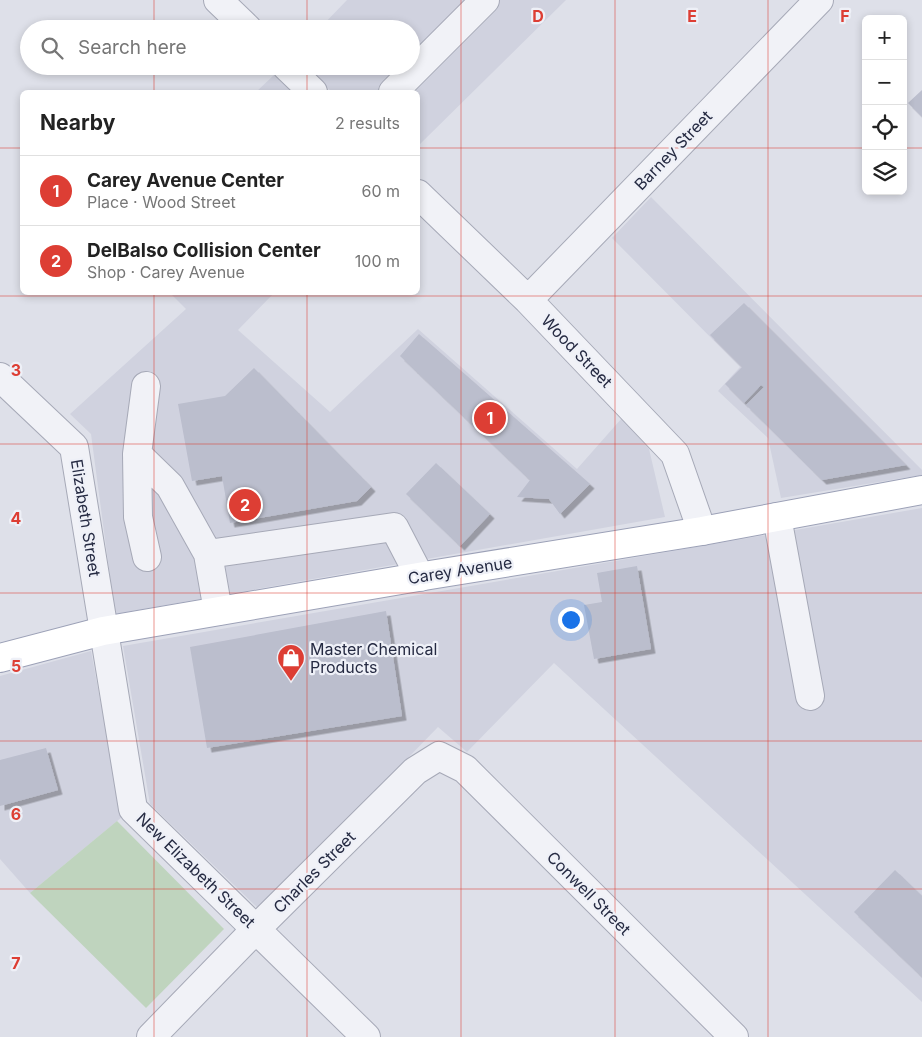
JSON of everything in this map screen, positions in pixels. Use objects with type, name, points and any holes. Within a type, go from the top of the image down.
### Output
[{"type":"main road","name":"Carey Avenue","points":[[0,658],[103,631],[702,531],[922,490]]},
{"type":"street","points":[[218,0],[239,20]]},
{"type":"street","points":[[420,65],[485,0]]},
{"type":"street","name":"Barney Street","points":[[528,300],[819,0]]},
{"type":"street","points":[[295,75],[311,90]]},
{"type":"street","points":[[395,90],[410,75]]},
{"type":"street","name":"Wood Street","points":[[420,196],[528,300],[675,454],[702,531]]},
{"type":"street","name":"Elizabeth Street","points":[[0,377],[74,447],[103,631]]},
{"type":"street","points":[[146,386],[137,454],[138,517],[147,557]]},
{"type":"street","points":[[137,454],[170,486],[208,554],[218,611]]},
{"type":"street","points":[[778,517],[810,696]]},
{"type":"street","points":[[208,554],[394,527],[420,577]]},
{"type":"street","name":"New Elizabeth Street","points":[[103,631],[133,809],[366,1037]]},
{"type":"street","name":"Charles Street","points":[[151,1037],[256,929],[415,771],[440,756]]},
{"type":"street","name":"Conwell Street","points":[[440,756],[465,769],[734,1037]]},
{"type":"shaded area","points":[[347,0],[566,0],[420,144],[420,90],[330,90],[314,75],[420,75],[420,20],[328,20]]},
{"type":"shaded area","points":[[274,75],[290,90],[258,90]]},
{"type":"shaded area","points":[[651,197],[922,470],[922,475],[781,498],[768,438],[718,391],[740,367],[612,238]]},
{"type":"shaded area","points":[[172,295],[272,295],[238,330],[330,412],[418,329],[577,469],[622,418],[649,449],[665,517],[115,614],[91,434],[70,414],[186,309]]},
{"type":"shaded area","points":[[922,508],[922,1002],[554,663],[467,752],[438,727],[260,910],[150,804],[123,646]]},
{"type":"shaded area","points":[[91,651],[122,817],[30,893],[0,859],[0,676]]},
{"type":"green space","points":[[117,821],[224,929],[146,1008],[30,893]]},
{"type":"building","points":[[922,90],[922,117],[908,103]]},
{"type":"building","points":[[744,303],[906,465],[822,480],[746,405],[764,387],[761,385],[744,403],[725,384],[742,367],[710,335]]},
{"type":"building","points":[[419,334],[590,484],[560,514],[549,499],[517,497],[530,480],[400,356]]},
{"type":"building","points":[[254,368],[371,487],[357,501],[230,523],[222,476],[192,481],[178,404],[225,396]]},
{"type":"building","points":[[436,463],[490,514],[460,546],[406,494]]},
{"type":"building","points":[[637,566],[651,649],[594,659],[584,605],[602,602],[597,573]]},
{"type":"building","points":[[386,611],[402,716],[207,748],[190,647]]},
{"type":"building","points":[[46,748],[58,790],[0,806],[0,760]]},
{"type":"building","points":[[895,870],[922,896],[922,977],[854,912]]},
{"type":"place","name":"Carey Avenue Center","points":[[490,418]]},
{"type":"place","name":"DelBalso Collision Center","points":[[245,505]]},
{"type":"place","name":"Master Chemical Products","points":[[291,682]]}]
